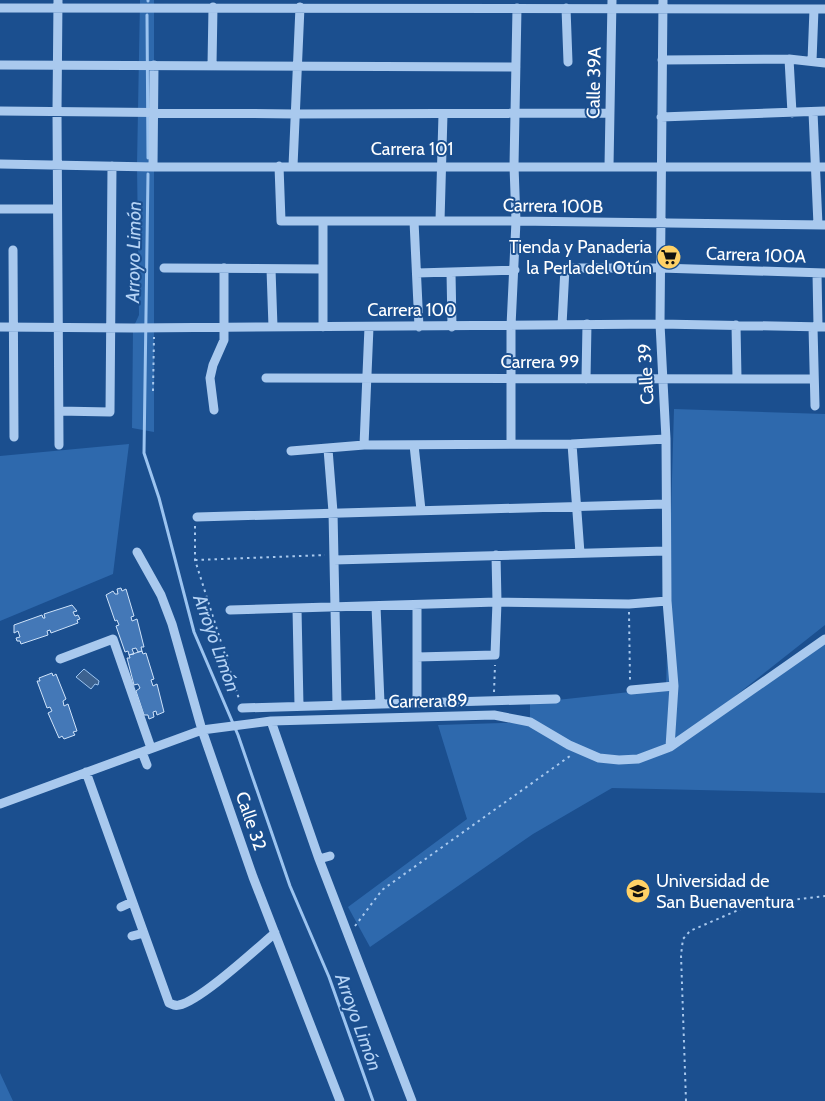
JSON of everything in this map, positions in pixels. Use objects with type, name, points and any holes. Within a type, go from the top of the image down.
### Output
[{"type":"street","points":[[59,4],[56,111],[59,445]]},
{"type":"street","points":[[0,8],[59,4],[115,4],[138,7],[300,7],[340,4],[447,4],[517,8],[566,8],[612,4],[720,4],[819,7],[812,61]]},
{"type":"street","name":"Calle 39A","points":[[609,166],[612,4]]},
{"type":"street","name":"Calle 39","points":[[663,4],[660,324],[666,439],[667,601],[674,686],[670,747]]},
{"type":"street","points":[[212,65],[213,7]]},
{"type":"street","points":[[293,166],[300,7]]},
{"type":"street","points":[[511,443],[511,326],[516,221],[514,166],[517,8]]},
{"type":"street","points":[[566,8],[568,62]]},
{"type":"street","points":[[789,59],[792,113]]},
{"type":"street","points":[[662,60],[789,59],[825,63]]},
{"type":"street","points":[[0,65],[297,64],[516,66]]},
{"type":"street","points":[[153,65],[148,112],[153,166]]},
{"type":"street","points":[[0,111],[295,114],[610,113]]},
{"type":"street","points":[[661,116],[825,111]]},
{"type":"street","points":[[813,112],[814,167],[821,225]]},
{"type":"street","points":[[440,221],[442,114]]},
{"type":"street","name":"Carrera 101","points":[[0,164],[112,166],[825,167]]},
{"type":"street","points":[[59,411],[110,412],[112,166]]},
{"type":"street","name":"Carrera 100B","points":[[279,166],[281,221],[516,221],[821,225]]},
{"type":"street","points":[[0,209],[57,209]]},
{"type":"street","points":[[323,221],[323,327]]},
{"type":"street","points":[[414,221],[419,327]]},
{"type":"street","points":[[13,250],[14,437]]},
{"type":"street","points":[[164,268],[271,270],[323,268]]},
{"type":"street","points":[[214,410],[210,378],[213,365],[224,340],[224,268]]},
{"type":"street","name":"Carrera 100A","points":[[562,325],[565,268],[660,268],[821,273]]},
{"type":"street","points":[[271,270],[273,327]]},
{"type":"street","points":[[417,273],[515,270]]},
{"type":"street","points":[[451,272],[452,327]]},
{"type":"street","points":[[815,406],[813,379],[819,327],[821,273]]},
{"type":"street","points":[[586,379],[587,324]]},
{"type":"street","name":"Carrera 100","points":[[0,327],[452,327],[587,324],[819,327]]},
{"type":"street","points":[[736,326],[737,378]]},
{"type":"street","points":[[364,445],[369,327]]},
{"type":"street","name":"Carrera 99","points":[[266,378],[813,379]]},
{"type":"street","points":[[291,451],[364,445],[572,444],[666,439]]},
{"type":"street","points":[[572,444],[580,553]]},
{"type":"street","points":[[414,445],[421,510]]},
{"type":"street","points":[[328,449],[333,512],[337,704]]},
{"type":"street","points":[[197,516],[666,504]]},
{"type":"street","points":[[334,557],[666,551]]},
{"type":"street","name":"Calle 32","points":[[137,552],[162,596],[275,934],[340,1101]]},
{"type":"street","points":[[417,657],[495,655],[496,555]]},
{"type":"street","points":[[230,610],[497,602],[629,604],[667,601]]},
{"type":"street","points":[[417,605],[417,701]]},
{"type":"street","points":[[376,606],[380,703]]},
{"type":"street","points":[[297,609],[299,706]]},
{"type":"street","points":[[60,659],[113,639],[146,750],[147,765]]},
{"type":"street","name":"Carrera 89","points":[[0,804],[206,730],[271,721],[494,715],[530,722],[599,758],[638,759],[670,747],[825,639]]},
{"type":"street","points":[[631,690],[674,686]]},
{"type":"street","points":[[242,708],[417,701],[556,699]]},
{"type":"street","points":[[271,721],[319,859],[412,1101]]},
{"type":"street","points":[[86,772],[168,1003],[176,1006],[203,992],[275,934]]},
{"type":"street","points":[[319,859],[330,856]]},
{"type":"street","points":[[121,907],[132,902]]},
{"type":"street","points":[[132,936],[144,933]]},
{"type":"path","points":[[153,391],[154,334],[156,327]]},
{"type":"path","points":[[197,516],[195,521],[195,560],[242,708]]},
{"type":"path","points":[[195,560],[334,557]]},
{"type":"path","points":[[629,604],[631,690]]},
{"type":"path","points":[[494,700],[495,655]]},
{"type":"path","points":[[349,936],[370,903],[382,890],[579,749]]},
{"type":"path","points":[[686,1101],[681,955],[681,944],[686,935],[695,928],[750,905],[825,896]]},
{"type":"shaded area","points":[[140,0],[154,0],[154,432],[132,428],[133,328],[139,315],[137,165]]},
{"type":"shaded area","points":[[674,409],[825,414],[825,625],[691,731],[825,639],[825,793],[612,788],[533,834],[370,947],[348,907],[467,819],[438,725],[530,722],[530,703],[666,688]]},
{"type":"shaded area","points":[[129,444],[113,574],[0,621],[0,456]]},
{"type":"shaded area","points":[[84,669],[99,681],[98,685],[95,684],[91,689],[76,677]]},
{"type":"shaded area","points":[[0,1073],[13,1101],[0,1101]]},
{"type":"building","name":"Tienda y Panaderia la Perla del Otún","points":[[664,250],[675,250],[675,265],[663,264]]},
{"type":"building","points":[[121,588],[122,591],[126,589],[134,616],[131,617],[132,621],[137,619],[144,647],[141,647],[142,651],[138,652],[136,648],[132,649],[134,654],[129,655],[128,651],[125,652],[116,626],[119,625],[117,620],[115,621],[106,595],[113,591],[115,594],[118,594],[117,589]]},
{"type":"building","points":[[72,605],[77,611],[73,612],[75,616],[78,615],[80,619],[77,620],[78,623],[51,633],[50,630],[47,631],[48,635],[21,644],[20,641],[17,641],[16,638],[20,637],[18,631],[14,633],[14,625],[42,615],[45,618],[44,614]]},
{"type":"building","points":[[142,651],[143,654],[146,653],[154,679],[151,680],[153,686],[157,684],[164,712],[157,715],[156,711],[153,712],[154,717],[149,719],[148,715],[144,715],[136,691],[140,688],[138,684],[134,685],[127,658],[130,658],[129,655]]},
{"type":"building","points":[[52,673],[53,676],[56,674],[66,699],[63,701],[64,706],[68,704],[77,731],[73,732],[75,735],[64,739],[62,736],[59,738],[48,713],[52,711],[50,707],[47,708],[37,681],[40,681],[39,678]]},
{"type":"waterway","name":"Arroyo Limón","points":[[147,15],[148,158]]},
{"type":"waterway","name":"Arroyo Limón","points":[[148,174],[144,453],[159,498],[194,632],[238,735],[290,886],[329,977],[373,1101]]},
{"type":"place","name":"Tienda y Panaderia la Perla del Otún","points":[[669,257]]},
{"type":"place","name":"Universidad de San Buenaventura","points":[[638,891]]}]
